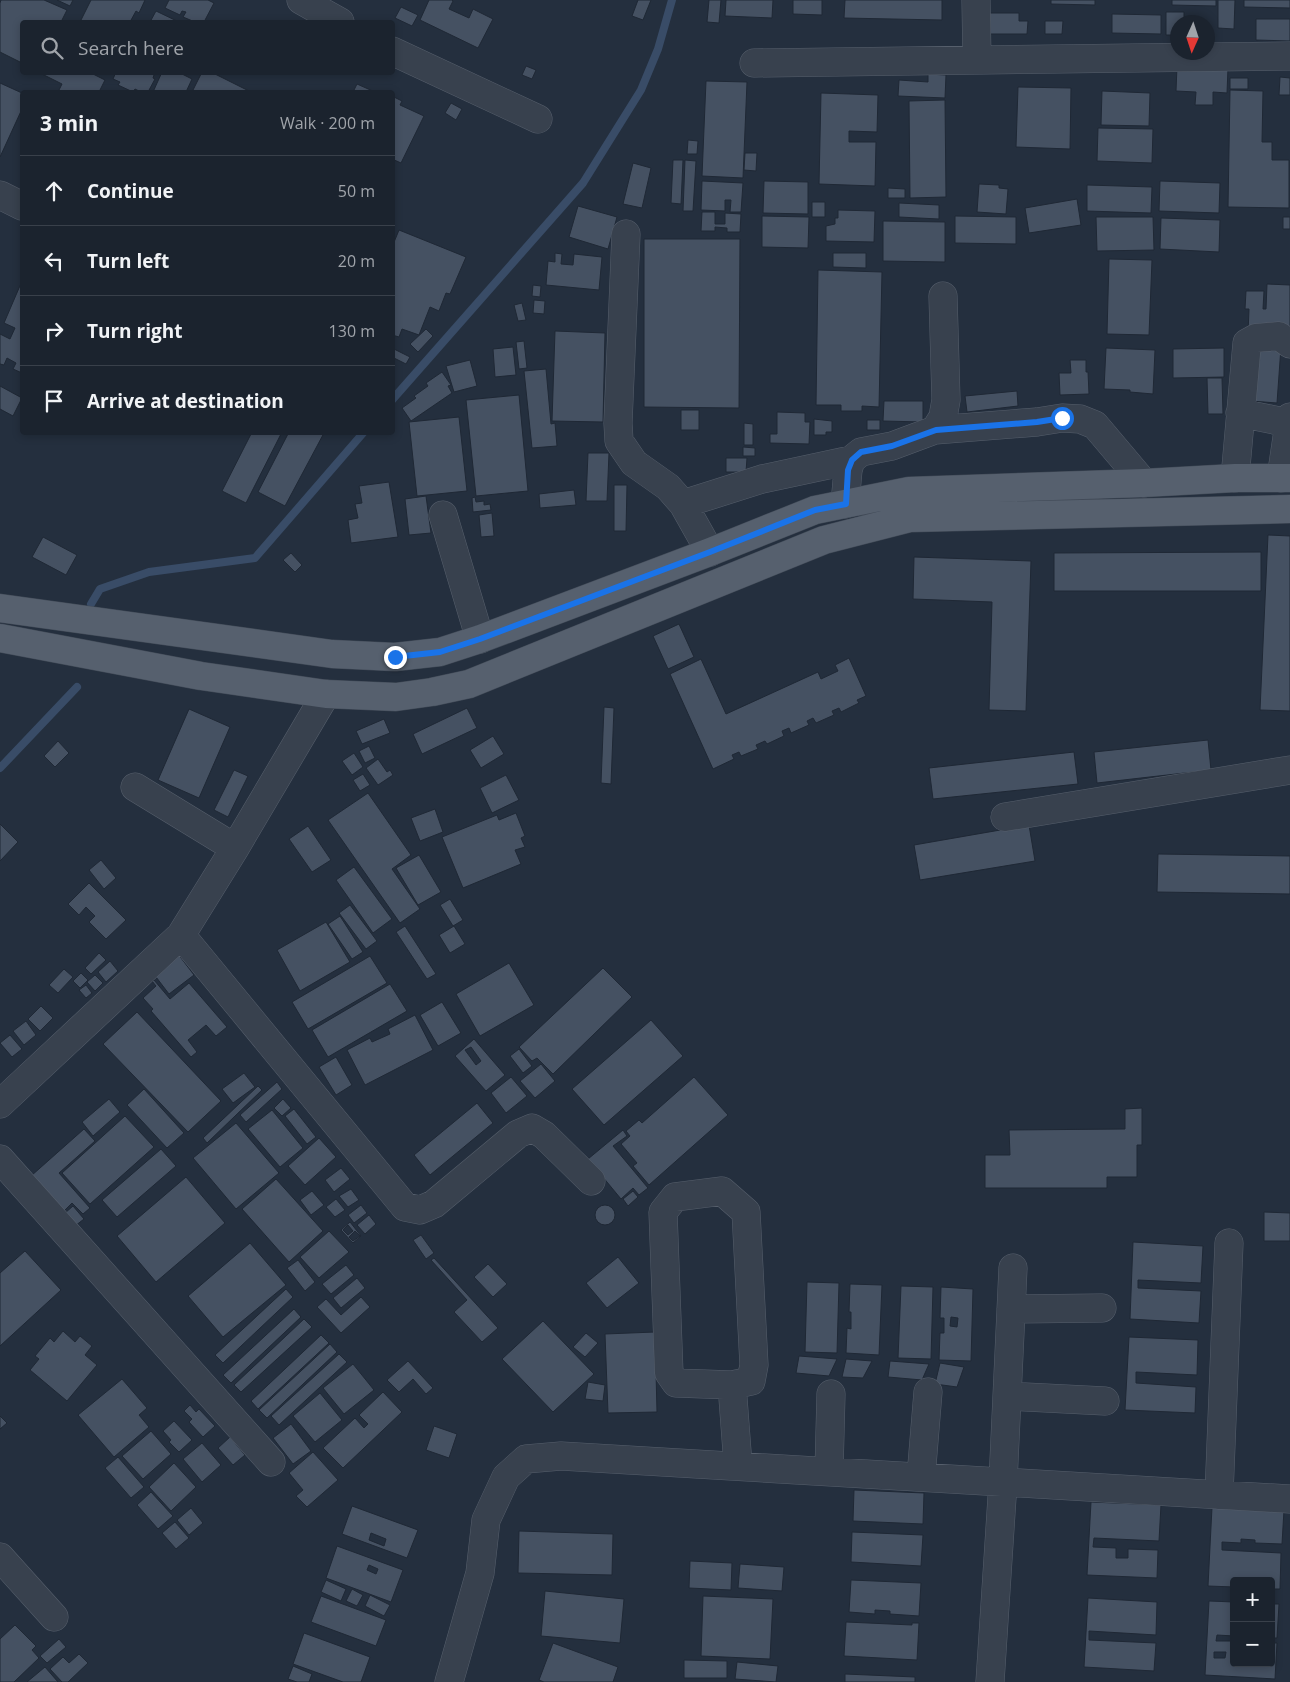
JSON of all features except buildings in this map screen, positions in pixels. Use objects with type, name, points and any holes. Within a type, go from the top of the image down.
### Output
[{"type":"main road","points":[[0,608],[332,654],[395,657],[440,652],[480,639],[815,510],[909,490],[1144,483],[1235,478],[1285,478]]},
{"type":"main road","points":[[0,638],[202,676],[326,694],[396,697],[469,684],[824,540],[910,518],[1290,509]]},
{"type":"street","points":[[302,0],[337,20]]},
{"type":"street","points":[[976,0],[977,60]]},
{"type":"street","points":[[395,52],[538,120]]},
{"type":"street","points":[[754,63],[1290,56]]},
{"type":"street","points":[[0,195],[20,205]]},
{"type":"street","points":[[626,234],[618,423],[619,441],[634,463],[668,487],[683,504],[710,552]]},
{"type":"street","points":[[936,430],[943,417],[946,400],[943,296]]},
{"type":"street","points":[[1235,478],[1247,343],[1256,338],[1279,336],[1290,344]]},
{"type":"street","points":[[1240,413],[1290,420],[1285,478]]},
{"type":"street","points":[[846,504],[848,470],[852,460],[861,452],[892,446],[936,430],[1037,422],[1062,418],[1080,419],[1095,424],[1144,483]]},
{"type":"street","points":[[683,504],[762,479],[852,460]]},
{"type":"street","points":[[443,515],[480,639]]},
{"type":"street","points":[[0,1104],[181,934],[236,848],[326,694]]},
{"type":"street","points":[[1006,817],[1290,770]]},
{"type":"street","points":[[135,787],[236,848]]},
{"type":"street","points":[[181,934],[405,1207],[420,1210],[434,1204],[518,1134],[532,1128],[544,1134],[591,1181]]},
{"type":"street","points":[[0,1160],[271,1462]]},
{"type":"street","points":[[722,1192],[746,1212],[754,1365],[751,1381],[732,1385],[676,1383],[670,1373],[662,1212],[674,1197],[722,1192]]},
{"type":"street","points":[[1219,1495],[1229,1243]]},
{"type":"street","points":[[990,1682],[1003,1482],[1013,1268]]},
{"type":"street","points":[[1011,1309],[1102,1308]]},
{"type":"street","points":[[732,1385],[738,1465]]},
{"type":"street","points":[[921,1477],[928,1392]]},
{"type":"street","points":[[829,1471],[832,1394]]},
{"type":"street","points":[[1007,1396],[1105,1401]]},
{"type":"street","points":[[449,1682],[480,1573],[486,1520],[506,1477],[526,1459],[561,1456],[738,1465],[1290,1499]]},
{"type":"street","points":[[0,1556],[54,1618]]},
{"type":"waterway","points":[[395,397],[583,183],[641,90],[658,49],[672,0]]},
{"type":"waterway","points":[[91,604],[100,589],[149,572],[255,558],[361,435]]},
{"type":"waterway","points":[[0,768],[77,687]]},
{"type":"route","points":[[395,657],[440,652],[480,639],[815,510],[846,504],[848,470],[852,460],[861,452],[892,446],[936,430],[1037,422],[1062,418]]}]
